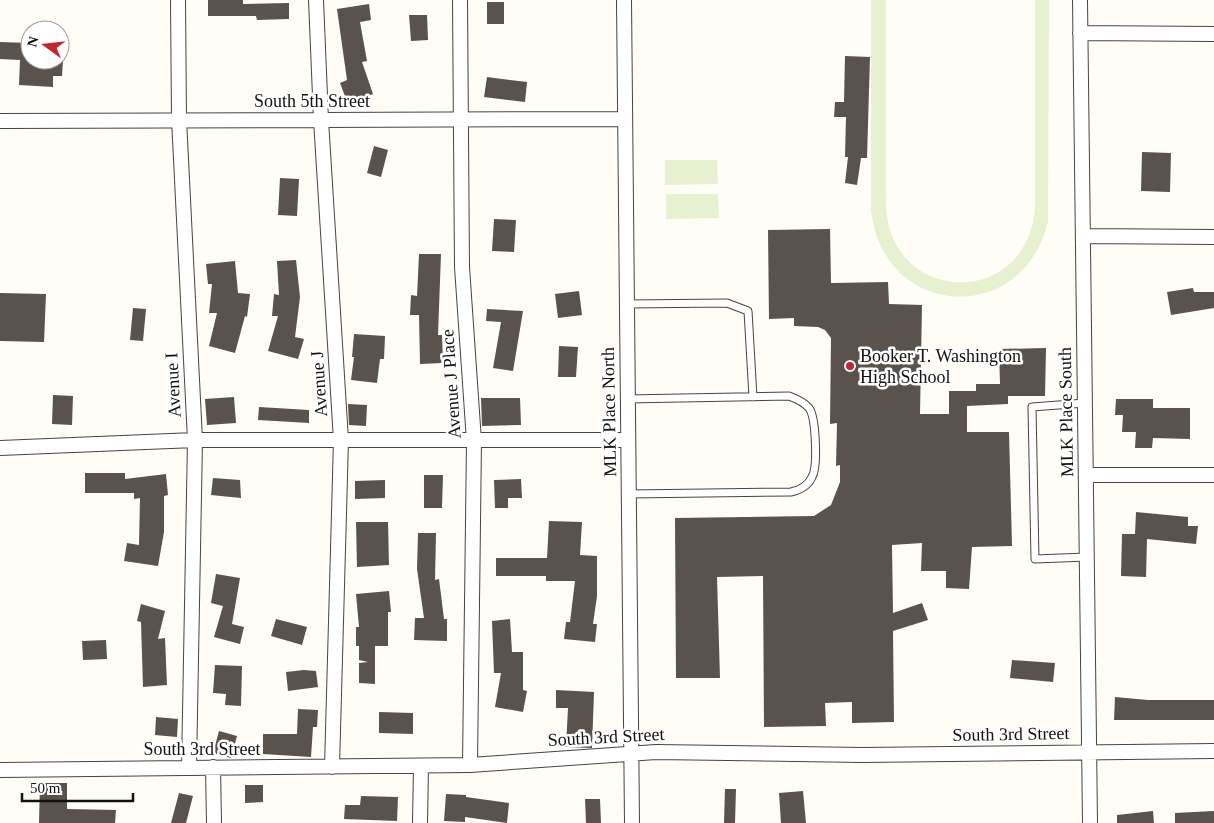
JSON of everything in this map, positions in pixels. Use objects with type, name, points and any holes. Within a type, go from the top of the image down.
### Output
[{"type":"street","name":"Avenue I","points":[[178,0],[179,119],[195,440],[189,768]]},
{"type":"street","name":"Avenue J","points":[[316,0],[321,120],[341,440],[332,767]]},
{"type":"street","name":"Avenue J Place","points":[[460,0],[462,267],[474,441],[470,765]]},
{"type":"street","name":"MLK Place North","points":[[624,0],[632,823]]},
{"type":"street","name":"MLK Place South","points":[[1080,0],[1090,823]]},
{"type":"street","points":[[1080,33],[1214,34]]},
{"type":"street","name":"South 5th Street","points":[[0,121],[624,119]]},
{"type":"street","points":[[1083,236],[1214,236]]},
{"type":"street","points":[[0,448],[195,440],[628,440]]},
{"type":"street","points":[[1086,474],[1214,475]]},
{"type":"street","name":"South 3rd Street","points":[[0,770],[470,765],[656,752],[862,755],[1214,751]]},
{"type":"street","points":[[420,823],[421,766]]},
{"type":"street","points":[[213,768],[214,823]]},
{"type":"lane","points":[[626,304],[727,303],[748,311],[753,397]]},
{"type":"lane","points":[[627,398],[789,396],[802,401],[810,409],[814,419],[815,467],[812,477],[806,485],[791,492],[628,494]]},
{"type":"lane","points":[[1085,404],[1032,407],[1035,558],[1087,557]]},
{"type":"green space","points":[[871,0],[886,0],[886,208],[894,240],[911,264],[934,278],[960,282],[987,278],[1010,264],[1027,240],[1035,208],[1035,0],[1049,0],[1048,222],[1033,257],[1011,280],[983,294],[953,296],[924,289],[899,272],[880,245],[871,208]]},
{"type":"green space","points":[[665,160],[717,160],[718,184],[665,185]]},
{"type":"green space","points":[[666,194],[718,194],[719,218],[666,219]]},
{"type":"building","points":[[208,0],[243,0],[243,4],[289,3],[289,19],[257,20],[256,16],[208,16]]},
{"type":"building","points":[[487,2],[504,2],[504,24],[487,24]]},
{"type":"building","points":[[369,4],[371,20],[360,22],[367,61],[362,62],[373,94],[348,104],[340,83],[347,80],[337,9]]},
{"type":"building","points":[[409,15],[427,15],[428,40],[411,41]]},
{"type":"building","points":[[0,42],[20,43],[20,60],[0,59]]},
{"type":"building","points":[[845,56],[870,57],[867,158],[861,158],[857,185],[845,183],[848,157],[845,157],[846,117],[834,117],[835,102],[844,102]]},
{"type":"building","points":[[20,60],[20,70],[62,70],[62,76],[53,76],[53,87],[19,85]]},
{"type":"building","points":[[487,77],[527,82],[525,102],[484,97]]},
{"type":"building","points":[[374,146],[388,150],[381,177],[367,173]]},
{"type":"building","points":[[1142,152],[1171,153],[1170,192],[1141,191]]},
{"type":"building","points":[[280,178],[299,179],[297,216],[278,215]]},
{"type":"building","points":[[494,219],[516,220],[514,252],[492,251]]},
{"type":"building","points":[[830,229],[831,283],[888,282],[889,304],[922,305],[920,414],[949,414],[949,391],[976,391],[976,384],[1000,384],[999,349],[1046,348],[1045,396],[1008,396],[1008,404],[967,406],[967,432],[1009,432],[1012,546],[972,547],[969,589],[946,588],[946,571],[921,571],[922,543],[892,545],[893,613],[922,603],[928,620],[893,631],[894,722],[852,723],[852,702],[825,703],[826,726],[764,727],[763,576],[717,577],[720,678],[676,678],[675,518],[814,516],[831,505],[840,482],[840,465],[836,466],[837,423],[830,424],[831,338],[825,330],[818,327],[794,326],[794,318],[769,319],[768,230]]},
{"type":"building","points":[[419,254],[441,254],[438,335],[442,335],[443,363],[420,364],[419,315],[410,315],[411,295],[417,296]]},
{"type":"building","points":[[296,260],[300,297],[295,337],[304,339],[298,359],[268,351],[278,316],[272,316],[274,294],[279,295],[277,261]]},
{"type":"building","points":[[235,261],[238,293],[250,294],[247,317],[245,316],[235,353],[209,346],[217,313],[209,313],[212,284],[208,284],[206,264]]},
{"type":"building","points":[[1193,288],[1194,292],[1214,292],[1214,308],[1171,315],[1167,292]]},
{"type":"building","points":[[579,291],[582,315],[558,318],[555,294]]},
{"type":"building","points":[[0,293],[46,294],[44,342],[0,341]]},
{"type":"building","points":[[133,308],[146,309],[143,341],[130,340]]},
{"type":"building","points":[[487,309],[523,311],[513,371],[493,368],[501,322],[486,321]]},
{"type":"building","points":[[354,334],[385,336],[384,359],[380,359],[377,383],[351,380]]},
{"type":"building","points":[[559,346],[578,347],[576,377],[558,377]]},
{"type":"building","points":[[53,395],[73,396],[72,425],[52,424]]},
{"type":"building","points":[[234,397],[236,423],[207,425],[205,399]]},
{"type":"building","points":[[481,398],[520,398],[521,425],[482,426]]},
{"type":"building","points":[[1116,399],[1153,399],[1153,408],[1190,408],[1190,439],[1153,438],[1152,448],[1135,448],[1136,432],[1122,432],[1123,415],[1115,415]]},
{"type":"building","points":[[348,404],[367,405],[366,426],[349,425]]},
{"type":"building","points":[[259,407],[309,410],[309,423],[258,420]]},
{"type":"building","points":[[85,473],[125,473],[125,479],[166,474],[168,495],[164,496],[164,532],[158,566],[124,561],[127,543],[139,545],[140,498],[134,499],[134,493],[85,493]]},
{"type":"building","points":[[424,475],[443,475],[442,508],[424,508]]},
{"type":"building","points":[[213,478],[240,480],[241,498],[211,495]]},
{"type":"building","points":[[521,479],[522,498],[508,498],[508,508],[495,508],[494,480]]},
{"type":"building","points":[[385,480],[385,498],[355,499],[355,481]]},
{"type":"building","points":[[1136,512],[1188,517],[1188,526],[1198,526],[1196,544],[1147,539],[1146,577],[1121,576],[1122,534],[1135,534]]},
{"type":"building","points":[[549,521],[582,522],[580,555],[597,556],[597,596],[593,624],[597,624],[595,642],[564,639],[566,622],[570,622],[575,581],[546,581],[546,576],[496,576],[496,558],[547,558]]},
{"type":"building","points":[[356,522],[388,522],[389,565],[357,567]]},
{"type":"building","points":[[418,533],[436,533],[435,580],[439,579],[444,619],[447,619],[447,641],[414,640],[415,618],[424,618],[417,569]]},
{"type":"building","points":[[216,574],[240,578],[232,624],[244,627],[240,644],[214,637],[223,606],[211,603]]},
{"type":"building","points":[[389,591],[391,612],[388,612],[388,646],[375,646],[375,684],[359,683],[359,663],[368,662],[359,660],[359,646],[356,646],[356,627],[359,627],[356,594]]},
{"type":"building","points":[[141,604],[165,611],[158,639],[165,638],[167,685],[143,687],[141,622],[137,621]]},
{"type":"building","points":[[276,619],[307,627],[302,645],[271,636]]},
{"type":"building","points":[[510,619],[512,652],[523,652],[523,690],[527,691],[523,712],[495,707],[501,673],[494,673],[492,621]]},
{"type":"building","points":[[106,640],[107,659],[83,660],[82,641]]},
{"type":"building","points":[[1012,660],[1055,663],[1053,682],[1010,678]]},
{"type":"building","points":[[215,665],[242,666],[241,706],[225,705],[226,694],[213,693]]},
{"type":"building","points":[[316,671],[318,687],[288,691],[286,672]]},
{"type":"building","points":[[556,690],[594,692],[592,748],[566,747],[568,708],[556,708]]},
{"type":"building","points":[[1115,697],[1148,700],[1214,700],[1214,720],[1114,720]]},
{"type":"building","points":[[298,709],[318,710],[317,727],[313,727],[311,757],[263,754],[263,734],[297,734]]},
{"type":"building","points":[[379,712],[413,713],[413,734],[379,733]]},
{"type":"building","points":[[156,717],[178,719],[177,737],[155,735]]},
{"type":"building","points":[[219,731],[237,736],[231,758],[213,753]]},
{"type":"building","points":[[40,783],[67,783],[67,809],[116,810],[115,823],[39,823]]},
{"type":"building","points":[[245,785],[263,785],[263,802],[245,803]]},
{"type":"building","points":[[725,789],[736,789],[735,823],[724,823]]},
{"type":"building","points":[[803,791],[806,823],[781,823],[779,793]]},
{"type":"building","points":[[179,793],[193,796],[186,823],[171,823]]},
{"type":"building","points":[[446,794],[466,795],[466,797],[509,803],[507,823],[465,817],[465,822],[444,821]]},
{"type":"building","points":[[361,796],[398,797],[397,821],[344,819],[345,805],[360,805]]},
{"type":"building","points":[[585,799],[600,799],[601,823],[586,823]]},
{"type":"building","points":[[1153,811],[1154,823],[1117,823],[1117,815]]},
{"type":"building","points":[[1214,811],[1214,823],[1175,823],[1175,813]]},
{"type":"place","name":"Booker T. Washington High School","points":[[850,366]]}]
